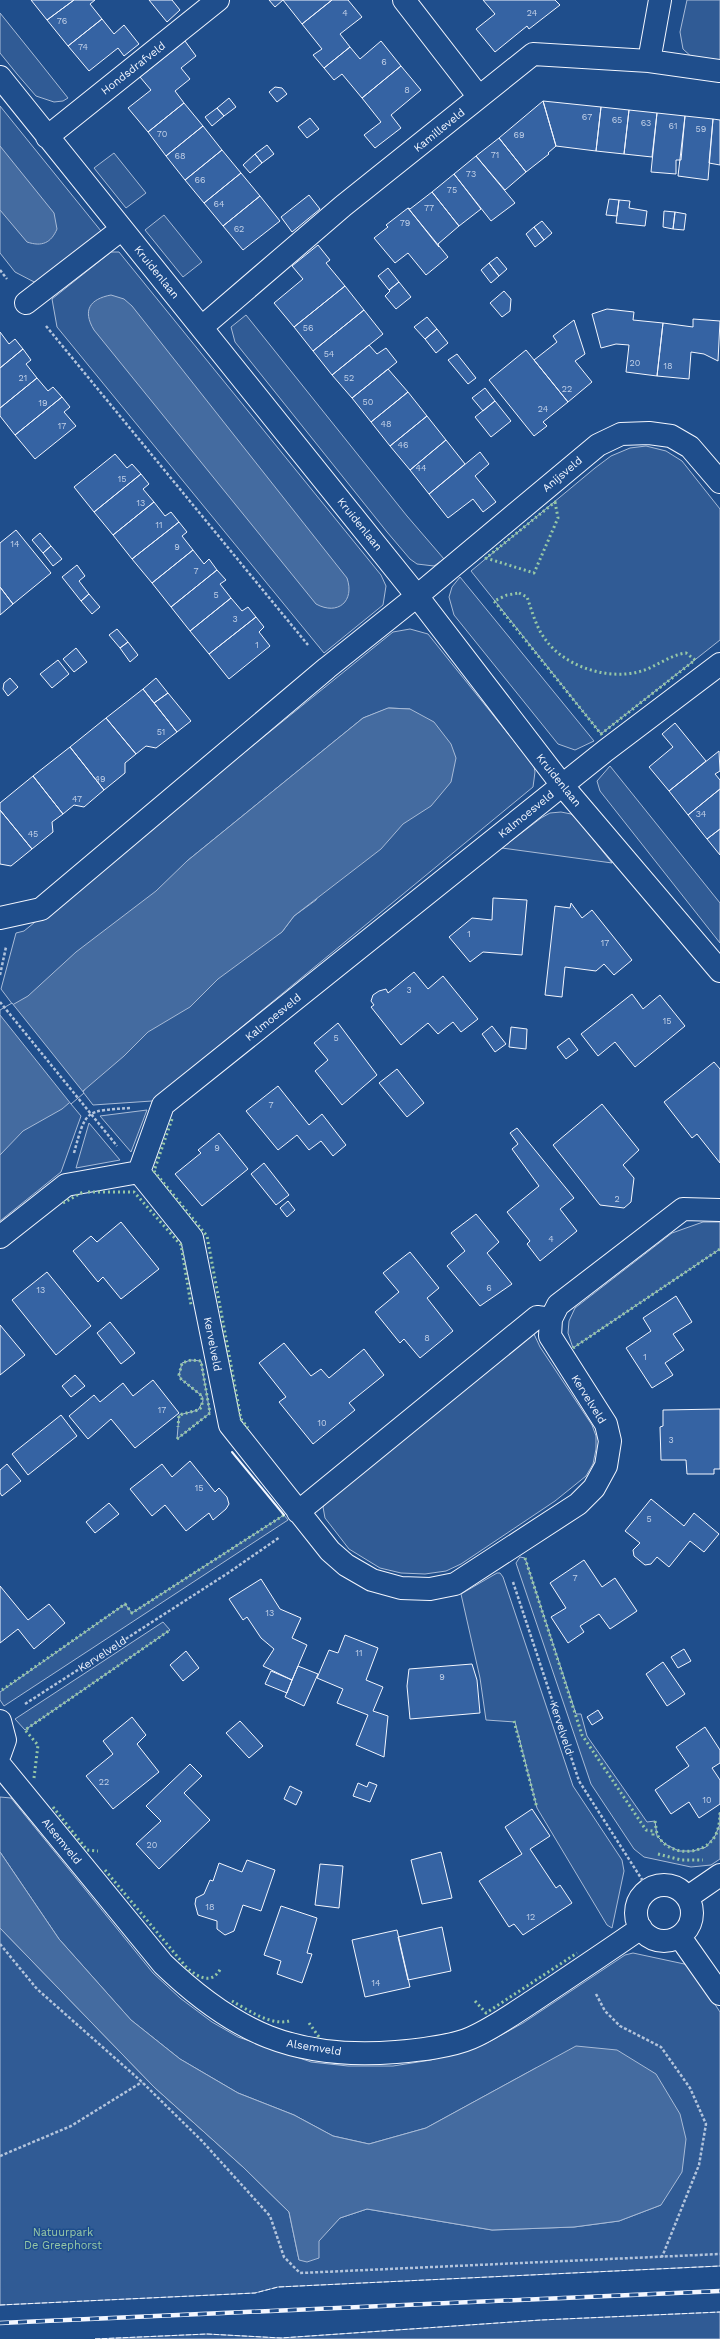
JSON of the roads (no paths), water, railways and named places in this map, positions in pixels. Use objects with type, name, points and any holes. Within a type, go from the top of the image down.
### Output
[{"type":"street","name":"Hondsdrafveld","points":[[48,136],[218,0]]},
{"type":"street","points":[[404,0],[479,97]]},
{"type":"street","points":[[649,61],[660,0]]},
{"type":"street","name":"Kamilleveld","points":[[202,327],[343,206],[533,54],[649,61],[720,71]]},
{"type":"street","name":"Kruidenlaan","points":[[0,77],[417,596],[562,785],[720,971]]},
{"type":"street","points":[[26,303],[122,229]]},
{"type":"street","name":"Anijsveld","points":[[417,596],[598,444],[620,434],[649,433],[671,436],[690,447],[720,482]]},
{"type":"street","points":[[0,918],[41,909],[327,668],[417,596]]},
{"type":"street","points":[[562,785],[720,664]]},
{"type":"street","name":"Kalmoesveld","points":[[139,1172],[163,1105],[562,785]]},
{"type":"street","points":[[0,1237],[66,1185],[139,1172]]},
{"type":"street","name":"Kervelveld","points":[[139,1172],[192,1238],[230,1425],[330,1551],[346,1565],[372,1580],[401,1588],[430,1589],[455,1584],[504,1554],[578,1504],[594,1488],[606,1466],[610,1441],[606,1424],[550,1336],[551,1320]]},
{"type":"street","points":[[301,1516],[537,1317],[551,1320],[558,1304],[683,1209],[720,1210]]},
{"type":"street","points":[[0,1722],[5,1740],[0,1754]]},
{"type":"street","name":"Alsemveld","points":[[0,1765],[163,1964],[192,1992],[222,2014],[252,2031],[290,2046],[333,2052],[375,2053],[421,2050],[470,2038],[518,2011],[641,1928]]},
{"type":"street","points":[[688,1897],[720,1875]]},
{"type":"street","points":[[665,1884],[682,1890],[688,1897],[692,1905],[691,1923],[680,1937],[671,1941],[661,1942],[651,1938],[641,1928],[636,1915],[637,1905],[641,1896],[648,1889],[665,1884]]},
{"type":"street","points":[[680,1937],[720,1994]]},
{"type":"railway","points":[[0,2323],[720,2291]]},
{"type":"park label","name":"Natuurpark De Greephorst","points":[[63,2238]]}]
